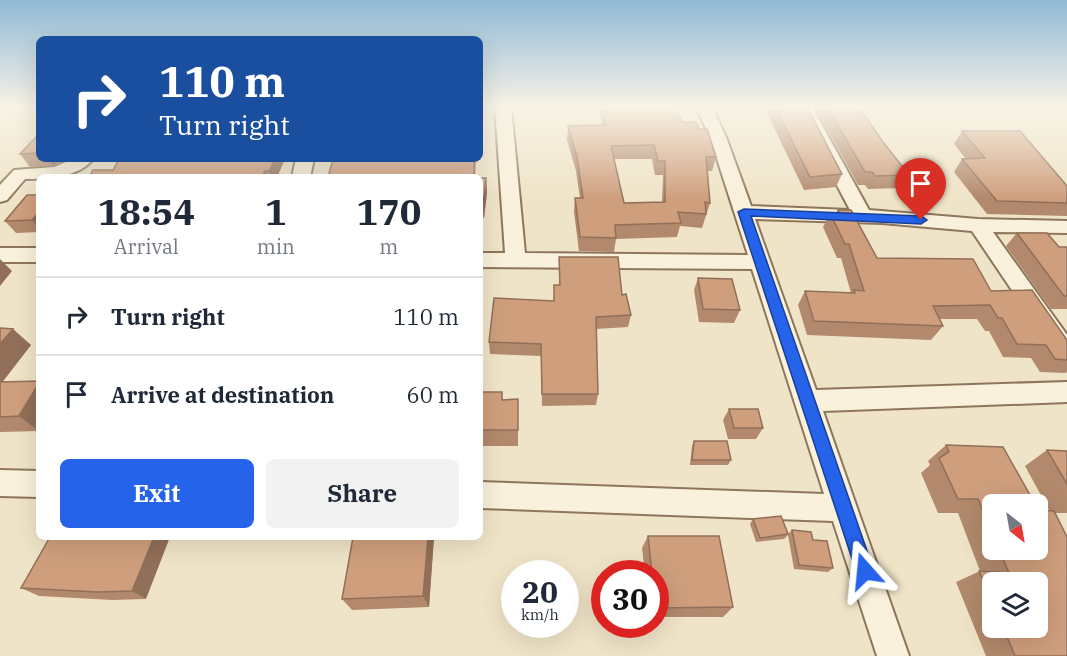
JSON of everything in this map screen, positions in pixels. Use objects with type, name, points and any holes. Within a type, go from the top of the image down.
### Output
[{"type":"street","points":[[505,138],[516,261]]},
{"type":"street","points":[[718,138],[845,508],[893,656]]},
{"type":"street","points":[[823,138],[863,216]]},
{"type":"street","points":[[0,196],[20,174],[57,173],[80,162]]},
{"type":"street","points":[[744,212],[863,216],[978,225],[1067,227]]},
{"type":"street","points":[[978,225],[1067,352]]},
{"type":"street","points":[[0,255],[36,255]]},
{"type":"street","points":[[483,260],[761,262]]},
{"type":"street","points":[[808,401],[1067,392]]},
{"type":"street","points":[[0,483],[36,484]]},
{"type":"street","points":[[483,495],[845,508]]},
{"type":"building","points":[[36,138],[36,138],[36,153],[20,154]]},
{"type":"building","points":[[571,138],[710,138],[716,157],[706,157],[710,203],[705,202],[706,214],[678,212],[681,223],[615,225],[616,238],[580,237],[575,198],[583,198],[577,157]],"holes":[[[654,145],[658,161],[665,161],[665,202],[624,203],[611,146]]]},
{"type":"building","points":[[790,138],[823,138],[842,174],[810,177]]},
{"type":"building","points":[[845,138],[880,138],[909,175],[875,176],[872,172],[865,172]]},
{"type":"building","points":[[968,138],[1026,138],[1067,186],[1067,203],[997,201],[962,159],[985,158]]},
{"type":"building","points":[[117,162],[274,162],[269,171],[265,171],[264,174],[91,174],[93,170],[113,170]]},
{"type":"building","points":[[332,162],[474,162],[474,174],[329,174]]},
{"type":"building","points":[[483,178],[486,178],[483,205]]},
{"type":"building","points":[[27,195],[36,195],[36,215],[32,220],[5,221]]},
{"type":"building","points":[[838,210],[851,210],[877,258],[973,259],[991,291],[1032,290],[1067,340],[1067,360],[1055,359],[1046,345],[1017,344],[1002,318],[998,318],[990,305],[933,306],[943,326],[814,321],[805,291],[855,293],[854,290],[864,291],[849,244],[845,244],[830,213],[839,213]]},
{"type":"building","points":[[1017,233],[1047,233],[1059,247],[1067,247],[1067,296],[1064,296]]},
{"type":"building","points":[[559,257],[618,257],[622,295],[626,294],[631,315],[596,317],[598,394],[542,394],[541,344],[489,342],[494,298],[554,301],[554,285],[560,285]]},
{"type":"building","points":[[698,278],[732,279],[740,310],[703,309]]},
{"type":"building","points":[[0,328],[13,329],[0,344]]},
{"type":"building","points":[[36,381],[36,388],[19,416],[0,417],[0,382]]},
{"type":"building","points":[[483,392],[502,392],[502,400],[518,399],[518,430],[483,430]]},
{"type":"building","points":[[729,409],[758,409],[763,428],[734,428]]},
{"type":"building","points":[[694,441],[727,441],[731,460],[692,460]]},
{"type":"building","points":[[946,445],[1003,447],[1029,494],[982,494],[982,508],[978,499],[958,499],[939,458],[949,452]]},
{"type":"building","points":[[1047,450],[1067,451],[1067,484]]},
{"type":"building","points":[[1048,511],[1054,511],[1067,537],[1067,656],[1015,656],[1008,638],[1048,638],[1048,572],[1009,572],[1004,560],[1048,560]]},
{"type":"building","points":[[781,516],[788,534],[760,538],[753,519]]},
{"type":"building","points":[[792,530],[811,532],[813,540],[827,541],[833,568],[799,565]]},
{"type":"building","points":[[648,536],[719,536],[733,607],[669,608],[669,560],[651,560]]},
{"type":"building","points":[[48,540],[153,540],[132,591],[97,592],[21,588]]},
{"type":"building","points":[[352,540],[428,540],[423,596],[342,599]]},
{"type":"route","points":[[865,571],[744,212],[921,220]]}]
